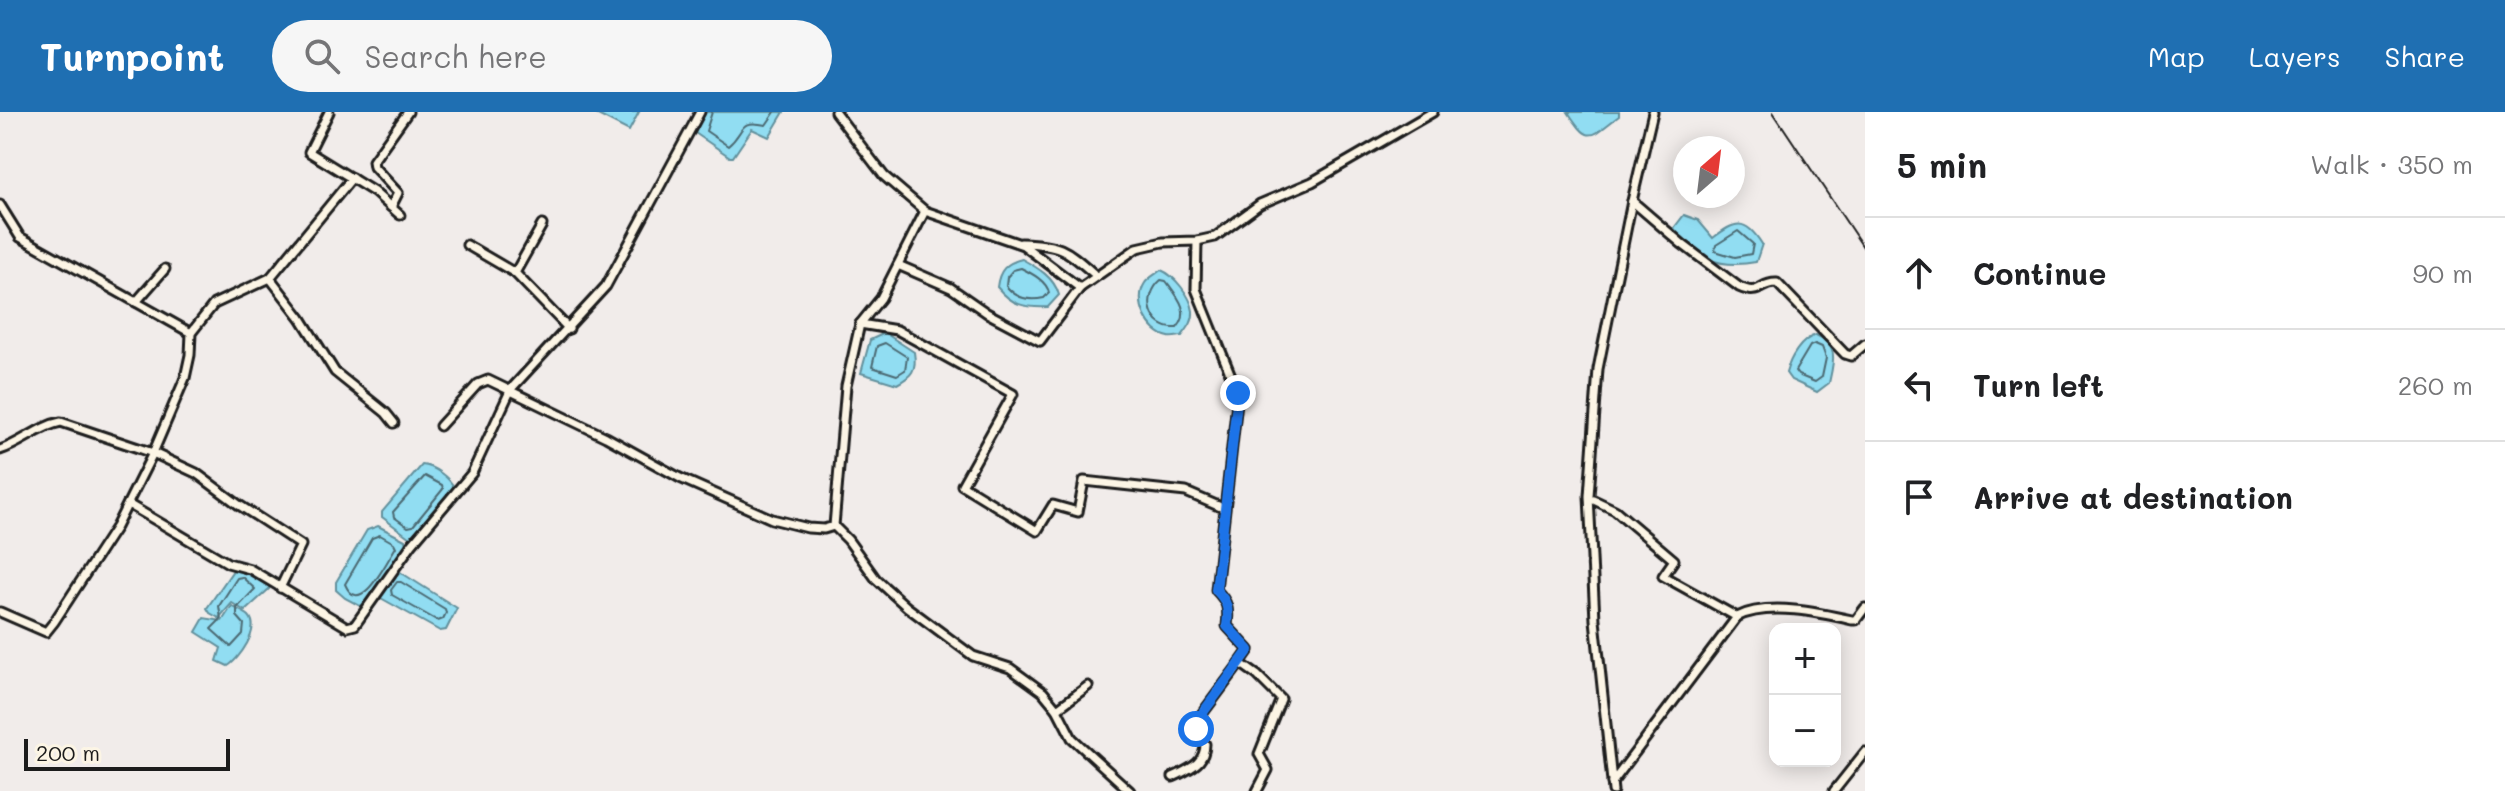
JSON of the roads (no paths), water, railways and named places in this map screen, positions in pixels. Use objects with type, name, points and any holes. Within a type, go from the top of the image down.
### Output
[{"type":"street","points":[[329,112],[309,152],[374,192],[400,215]]},
{"type":"street","points":[[391,207],[398,193],[374,167],[373,161],[408,112]]},
{"type":"street","points":[[128,504],[230,564],[250,569],[347,627],[355,625],[412,544],[472,473],[511,389],[606,286],[700,112]]},
{"type":"street","points":[[835,112],[884,176],[925,211],[1015,242],[1053,244],[1072,254],[1093,273]]},
{"type":"street","points":[[898,265],[951,288],[987,313],[1040,341],[1080,288],[1137,248],[1215,237],[1260,204],[1312,182],[1433,112]]},
{"type":"street","points":[[1612,787],[1595,620],[1589,496],[1598,369],[1653,112]]},
{"type":"street","points":[[0,612],[46,632],[116,527],[153,453],[185,378],[191,333],[214,304],[270,278],[352,178]]},
{"type":"street","points":[[1632,201],[1739,287],[1749,292],[1777,283],[1845,354],[1856,354],[1865,344]]},
{"type":"street","points":[[0,205],[20,237],[191,333]]},
{"type":"street","points":[[925,211],[881,298],[860,324],[846,386],[834,526],[876,579],[907,607],[973,656],[1010,668],[1043,692],[1057,709],[1072,738],[1130,791]]},
{"type":"street","points":[[515,273],[542,225]]},
{"type":"street","points":[[1173,777],[1195,766],[1204,755],[1205,744],[1196,729],[1196,722],[1249,650],[1227,626],[1229,608],[1216,590],[1238,393],[1196,289],[1197,241]]},
{"type":"street","points":[[1015,242],[1080,288]]},
{"type":"street","points":[[467,245],[515,273],[569,329]]},
{"type":"street","points":[[136,302],[165,269]]},
{"type":"street","points":[[270,278],[301,318],[335,372],[394,423]]},
{"type":"street","points":[[860,324],[897,330],[1013,394],[962,485],[1037,531],[1053,505],[1078,512],[1084,481],[1186,492],[1223,508]]},
{"type":"street","points":[[440,426],[483,381],[488,380],[606,437],[680,478],[772,519],[808,528],[834,526]]},
{"type":"street","points":[[0,450],[14,446],[52,423],[61,422],[153,453],[196,473],[301,545],[280,588]]},
{"type":"street","points":[[1594,500],[1615,510],[1674,560],[1663,576],[1737,617]]},
{"type":"street","points":[[1856,620],[1865,608]]},
{"type":"street","points":[[1612,787],[1737,617],[1770,610],[1825,612],[1856,620],[1865,627]]},
{"type":"street","points":[[1240,663],[1281,699],[1259,754],[1268,770],[1257,791]]},
{"type":"street","points":[[1057,709],[1088,686]]},
{"type":"street","points":[[1834,791],[1865,752]]},
{"type":"water","points":[[592,112],[639,112],[629,131]]},
{"type":"water","points":[[705,112],[784,112],[769,137],[752,129],[730,157],[695,133]]},
{"type":"water","points":[[1568,112],[1619,112],[1619,116],[1591,135],[1581,130]]},
{"type":"water","points":[[1684,215],[1698,220],[1713,238],[1734,225],[1750,229],[1762,244],[1756,262],[1731,264],[1699,254],[1674,228]]},
{"type":"water","points":[[1022,259],[1045,274],[1057,289],[1059,295],[1048,307],[1019,304],[997,287],[1004,268]]},
{"type":"water","points":[[1161,270],[1176,281],[1192,305],[1193,318],[1182,336],[1161,334],[1149,323],[1142,307],[1145,283]]},
{"type":"water","points":[[885,333],[914,352],[912,372],[897,384],[861,373],[870,340]]},
{"type":"water","points":[[1816,335],[1828,344],[1833,354],[1829,383],[1817,392],[1791,380],[1786,373],[1797,350]]},
{"type":"water","points":[[422,465],[441,473],[455,489],[410,538],[382,517],[382,512]]},
{"type":"water","points":[[378,526],[405,540],[406,545],[368,604],[360,606],[336,590],[336,582],[367,530]]},
{"type":"water","points":[[242,567],[269,585],[269,589],[245,611],[232,603],[219,618],[210,613],[207,608],[234,569]]},
{"type":"water","points":[[397,570],[457,608],[446,630],[440,631],[379,597]]},
{"type":"water","points":[[232,606],[249,616],[252,628],[243,651],[228,666],[217,661],[221,648],[196,632],[204,618],[222,621]]},
{"type":"railway","points":[[1773,112],[1865,250]]}]
